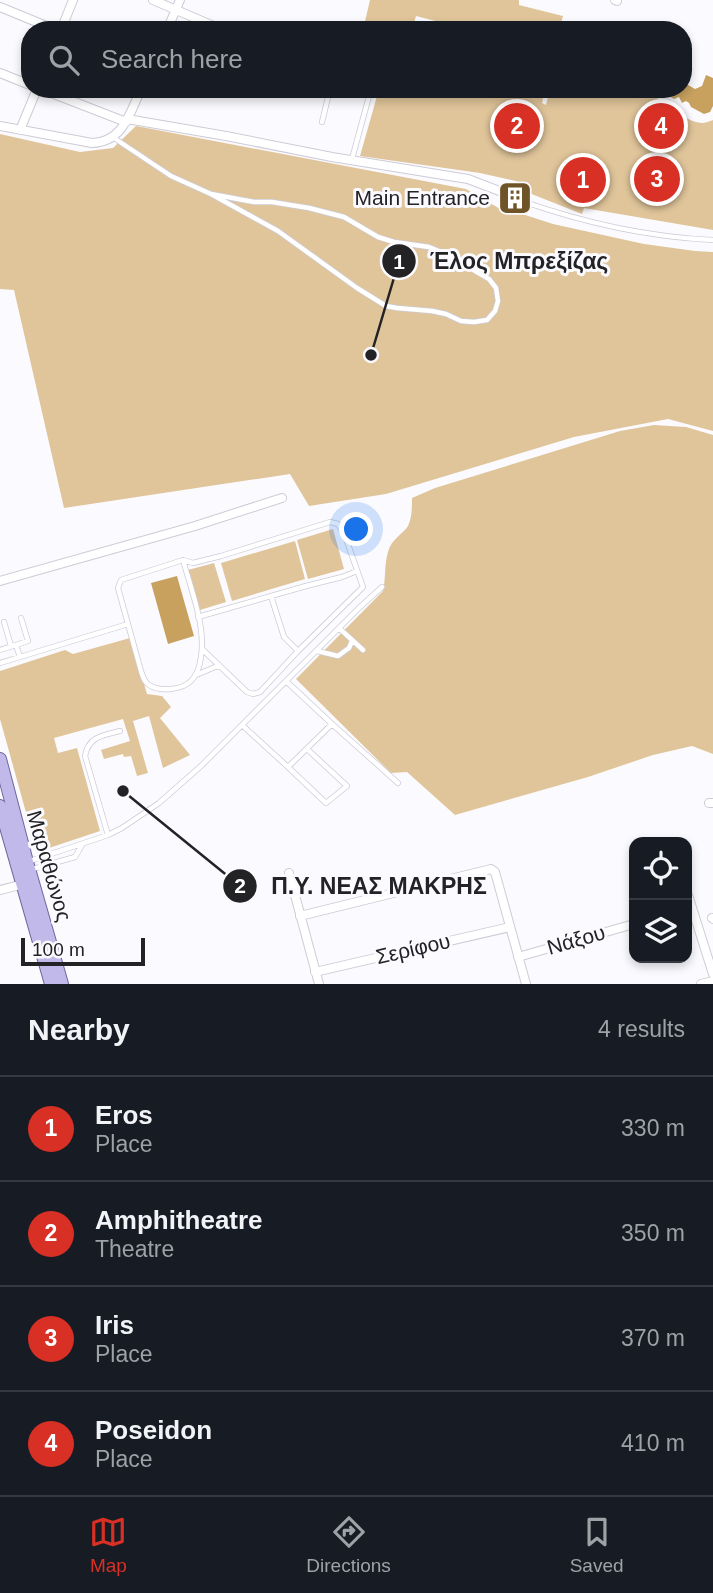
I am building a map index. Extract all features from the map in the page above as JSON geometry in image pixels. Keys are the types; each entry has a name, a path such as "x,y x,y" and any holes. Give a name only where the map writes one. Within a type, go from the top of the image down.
{"main road":[{"name":"Μαραθώνος","path":"0,759 51,984"},
{"name":"Μαραθώνος","path":"0,806 62,984"}],"street":[{"path":"62,21 73,0"},
{"path":"153,0 203,21"},
{"path":"171,21 180,0"},
{"path":"0,7 35,21"},
{"path":"0,73 21,81"},
{"path":"20,130 35,98"},
{"path":"64,98 127,121 468,179 515,198"},
{"path":"0,126 92,143 106,141 114,138 127,121 137,98"},
{"path":"0,581 195,526 282,498"},
{"path":"300,916 493,870 526,984"},
{"path":"0,890 25,873"},
{"path":"289,873 319,984"},
{"path":"692,916 713,972"},
{"name":"Νάξου","path":"518,957 629,925"},
{"name":"Σερίφου","path":"315,972 510,927"},
{"path":"701,984 713,981"}],"lane":[{"path":"322,122 328,98"},
{"path":"352,160 369,98"},
{"path":"114,138 171,176 211,194 295,241 386,306 432,311 461,321 474,322 486,320 495,311 498,301 496,288 489,279 446,254 429,247 378,237 344,218 309,208 211,194"},
{"path":"515,198 590,222 713,240"},
{"path":"183,560 203,641 202,649 201,659 195,676 188,684 172,689 157,688 146,683 143,678 118,588 121,580 183,560 193,563 221,556 330,522 338,524 342,530 363,587 260,692 247,692 202,649"},
{"path":"198,617 356,571"},
{"path":"25,873 40,857 107,835 159,803 201,766 383,587"},
{"path":"271,596 284,637 298,651"},
{"path":"0,650 28,641 22,618"},
{"path":"4,622 20,657"},
{"path":"0,663 128,625"},
{"path":"339,628 362,650"},
{"path":"316,651 338,656 349,648 352,642"},
{"path":"195,676 215,667 222,667"},
{"path":"286,681 398,783"},
{"path":"288,766 332,724"},
{"path":"242,725 327,803 347,786 307,749"},
{"path":"107,835 85,756 86,746 92,740 120,730"},
{"path":"25,873 75,857 83,844"},
{"path":"40,857 43,866"}],"shaded area":[{"path":"370,0 519,0 519,5 563,16 562,21 436,21 416,16 415,21 365,21"},
{"path":"706,75 713,78 713,106 710,112 704,114 686,101 682,103 680,98 692,98 692,87 695,89 702,86"},
{"path":"376,98 543,98 542,103 546,105 548,98 657,98 672,110 695,122 713,120 713,230 584,208 582,214 529,193 530,188 516,181 480,173 360,156"},
{"path":"136,126 466,189 502,210 553,224 644,244 713,252 713,431 668,419 574,437 386,494 309,506 290,474 64,508 14,290 0,289 0,134 80,152 113,148"},
{"path":"654,425 686,427 713,435 713,754 692,746 653,755 588,777 455,815 407,772 391,773 296,679 383,591 388,552 408,526 412,498 435,488 620,431"},
{"path":"333,529 344,569 308,579 297,540"},
{"path":"295,541 305,579 232,601 221,563"},
{"path":"214,563 226,602 200,610 188,570"},
{"path":"177,576 194,636 168,644 151,583"},
{"path":"130,638 147,694 162,696 171,707 160,718 190,755 163,768 149,716 133,721 148,773 137,776 131,756 124,757 123,754 104,759 101,750 130,741 123,719 54,738 58,753 77,748 100,831 37,852 0,719 0,671 65,650 73,654"}],"place":[{"name":"Amphitheatre","path":"517,126"},
{"name":"Poseidon","path":"661,126"},
{"name":"Iris","path":"657,179"},
{"name":"Eros","path":"583,180"},
{"name":"Main Entrance","path":"515,198"},
{"name":"Έλος Μπρεξίζας","path":"371,355"},
{"name":"Π.Υ. ΝΕΑΣ ΜΑΚΡΗΣ","path":"123,791"}]}
